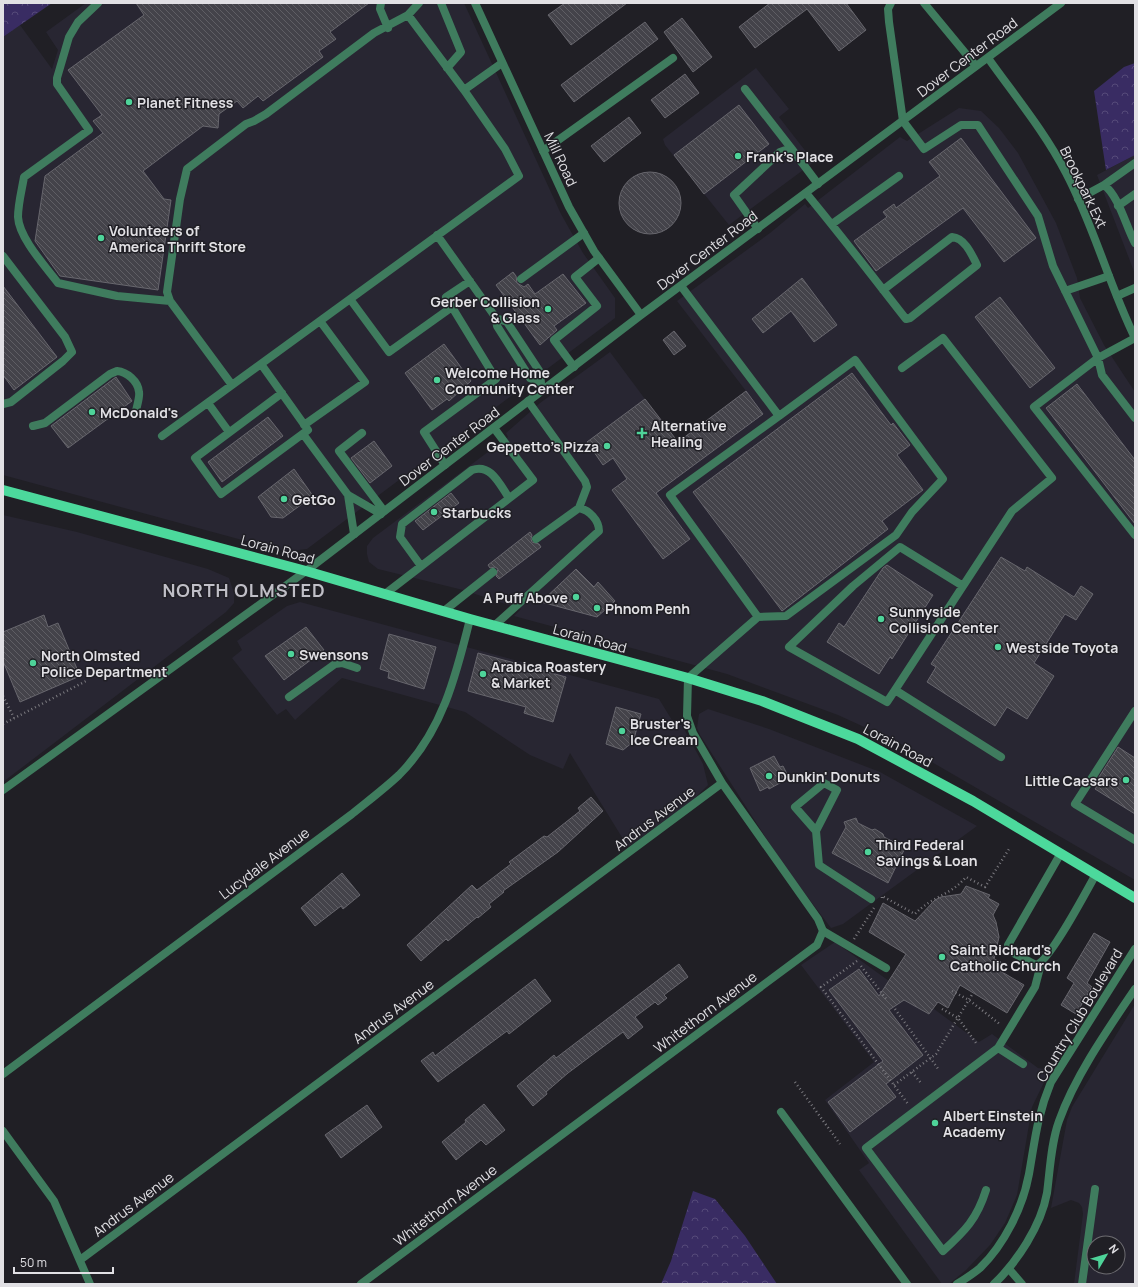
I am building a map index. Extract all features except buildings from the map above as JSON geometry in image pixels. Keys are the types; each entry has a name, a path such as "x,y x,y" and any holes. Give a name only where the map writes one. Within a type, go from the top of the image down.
{"main road":[{"name":"Lorain Road","path":"3,490 306,571 494,626 688,678 762,701 858,739 974,801 1135,898"}],"street":[{"path":"98,3 78,22 69,37 56,78 56,84 89,130 24,177 18,218 23,233 35,253 58,283 117,296 170,301"},
{"path":"381,3 380,9 388,28"},
{"path":"232,385 170,301 167,292 180,199 187,169 246,124 261,118 374,34 388,28 408,15 419,3"},
{"path":"441,3 461,52 447,68"},
{"name":"Mill Road","path":"475,3 569,207 599,258 641,315"},
{"path":"891,3 888,9 889,22 903,121 924,149 961,125 978,125 1038,216 1053,266 1098,358 1102,375 1135,418"},
{"path":"924,3 976,66"},
{"name":"Dover Center Road","path":"3,790 306,571 494,428 528,401 543,386 574,366 1061,3"},
{"path":"162,436 519,176 506,149 408,15"},
{"path":"543,151 673,58"},
{"name":"Brookpark Ext","path":"988,58 1043,135 1066,174 1078,198 1135,338"},
{"path":"464,90 502,63"},
{"path":"745,89 818,184"},
{"path":"758,229 734,195 780,152 790,148"},
{"path":"1078,198 1104,185 1135,163"},
{"path":"832,224 899,176"},
{"path":"1104,185 1114,197 1135,244"},
{"path":"806,193 906,319 910,318 977,265 962,241 957,238 952,238 883,290"},
{"path":"1118,206 1135,194"},
{"path":"521,279 584,233"},
{"path":"437,235 496,318 497,326 530,378 543,386"},
{"path":"3,256 65,337 72,352 63,361 11,402 3,404"},
{"path":"574,366 554,340 597,306 575,277 599,258"},
{"path":"1065,291 1109,276"},
{"path":"445,465 424,432 496,379 446,297 470,281"},
{"path":"681,286 779,416"},
{"path":"1117,296 1135,288"},
{"path":"350,299 389,352 452,308"},
{"path":"304,425 365,382 320,320"},
{"path":"902,368 943,338 1052,478 1012,511 963,586 895,690 887,702 789,647 853,586 900,547 963,586"},
{"path":"1135,338 1098,358 1034,407 1135,534"},
{"path":"758,618 670,495 855,360 943,479 912,512 896,535 786,616 758,618 688,678 687,716 693,733 722,783 818,919 823,931 886,968"},
{"path":"261,364 282,393 304,425 308,430 221,494 195,458 282,393"},
{"path":"33,426 45,423 110,374 117,371 127,374 132,378 139,392 136,411"},
{"path":"528,401 588,487 579,508 536,539"},
{"path":"208,403 229,432"},
{"path":"385,594 533,480 494,428"},
{"path":"362,432 338,451 382,513"},
{"path":"303,434 348,495 382,513"},
{"path":"421,566 400,536 402,524 408,519 472,470 478,468 483,468 491,473 509,498"},
{"path":"348,495 354,534"},
{"path":"494,626 599,531 597,522 593,517 584,509 579,508"},
{"path":"444,611 493,572"},
{"name":"Lucydale Avenue","path":"3,1074 352,814 399,774 426,741 443,712 456,676 470,619"},
{"path":"289,698 335,664 342,663 357,668"},
{"path":"895,690 1001,757"},
{"path":"1135,711 1075,804 1135,840"},
{"name":"Andrus Avenue","path":"80,1260 722,783"},
{"path":"816,831 795,807 824,783 837,790 816,831 819,865 871,899"},
{"path":"1041,964 1036,965 1015,954 1008,945 1060,853"},
{"path":"986,1190 982,1203 969,1226 943,1251 866,1148 998,1048 1035,987 1041,964 1055,945 1096,874"},
{"name":"Whitethorn Avenue","path":"361,1284 817,945 821,939 823,931"},
{"name":"Country Club Boulevard","path":"958,1284 980,1268 1006,1234 1023,1196 1029,1175 1036,1126 1042,1103 1051,1082 1135,949"},
{"path":"994,1284 1009,1269 1034,1231 1046,1196 1058,1122 1070,1094 1135,989"},
{"path":"998,1048 1023,1064"},
{"path":"781,1112 907,1284"},
{"path":"3,1131 54,1201 90,1284"},
{"path":"1082,1284 1095,1190"},
{"path":"1009,1269 1022,1284"}],"path":[{"path":"3,724 88,680"},
{"path":"3,696 14,718"},
{"path":"853,939 882,896 915,914 930,900 957,887 966,877 985,887 1009,849"},
{"path":"887,1000 858,961 822,987 914,1112"},
{"path":"952,991 969,1000 1002,1025"},
{"path":"894,1085 936,1054 973,993"},
{"path":"895,1009 939,1070"},
{"path":"942,1009 958,1018 976,1044"},
{"path":"912,1072 921,1083"},
{"path":"795,1082 840,1144"}],"shaded area":[{"path":"86,3 464,3 561,214 583,253 615,298 615,318 307,549 290,551 275,549 3,475 3,37 20,25 52,69 58,50 46,32"},
{"path":"756,68 789,109 779,117 814,162 729,225 665,145 663,139"},
{"path":"959,108 981,111 999,128 1018,153 1056,223 1077,278 1080,298 1104,345 1135,392 1135,880 899,743 838,715 727,674 514,616 521,609 463,590 378,569 369,562 367,554 367,546 373,538 508,437 506,433 540,403 610,352 677,442 746,391 677,301 770,233 805,204 808,208 900,137 907,141"},
{"path":"1135,155 1135,274 1097,175"},
{"path":"3,515 77,532 208,569 229,578 234,593 234,603 226,612 3,782"},
{"path":"300,602 659,699 675,725 682,725 703,764 708,785 692,801 628,847 570,753 563,769 530,755 465,712 342,678 295,720 286,709 277,715 232,658 242,650 237,641 287,606"},
{"path":"708,709 769,729 880,772 977,826 843,924 831,928 784,866 700,735 697,728 699,714"},
{"name":"Albert Einstein Academy","path":"835,942 889,981 934,1009 979,1042 992,1034 1038,1068 1050,1070 1032,1107 1017,1195 1005,1223 990,1245 966,1270 949,1284 942,1284 859,1170 869,1163 825,1100 874,1062 801,965"},
{"path":"1135,1004 1135,1284 1074,1284 1083,1214 1082,1207 1079,1203 1071,1200 1051,1208 1067,1120 1072,1107"}],"green space":[{"path":"3,3 52,3 3,37"},
{"path":"1135,63 1135,155 1106,170 1094,91 1124,67"},
{"path":"693,1191 715,1199 745,1236 777,1284 661,1284 671,1261"}],"place":[{"name":"Planet Fitness","path":"129,102"},
{"name":"Frank's Place","path":"738,156"},
{"name":"Volunteers of America Thrift Store","path":"101,238"},
{"name":"Gerber Collision & Glass","path":"548,309"},
{"name":"Welcome Home Community Center","path":"437,380"},
{"name":"McDonald's","path":"92,412"},
{"name":"Alternative Healing","path":"642,433"},
{"name":"Geppetto's Pizza","path":"607,446"},
{"name":"GetGo","path":"284,499"},
{"name":"Starbucks","path":"434,512"},
{"name":"A Puff Above","path":"576,597"},
{"name":"Phnom Penh","path":"597,608"},
{"name":"Sunnyside Collision Center","path":"881,619"},
{"name":"Westside Toyota","path":"998,647"},
{"name":"Swensons","path":"291,654"},
{"name":"North Olmsted Police Department","path":"33,663"},
{"name":"Arabica Roastery & Market","path":"483,674"},
{"name":"Bruster's Ice Cream","path":"622,731"},
{"name":"Dunkin' Donuts","path":"769,776"},
{"name":"Little Caesars","path":"1126,780"},
{"name":"Third Federal Savings & Loan","path":"868,852"},
{"name":"Saint Richard's Catholic Church","path":"942,957"},
{"name":"Albert Einstein Academy","path":"935,1123"}],"district":[{"name":"NORTH OLMSTED","path":"244,590"}]}
